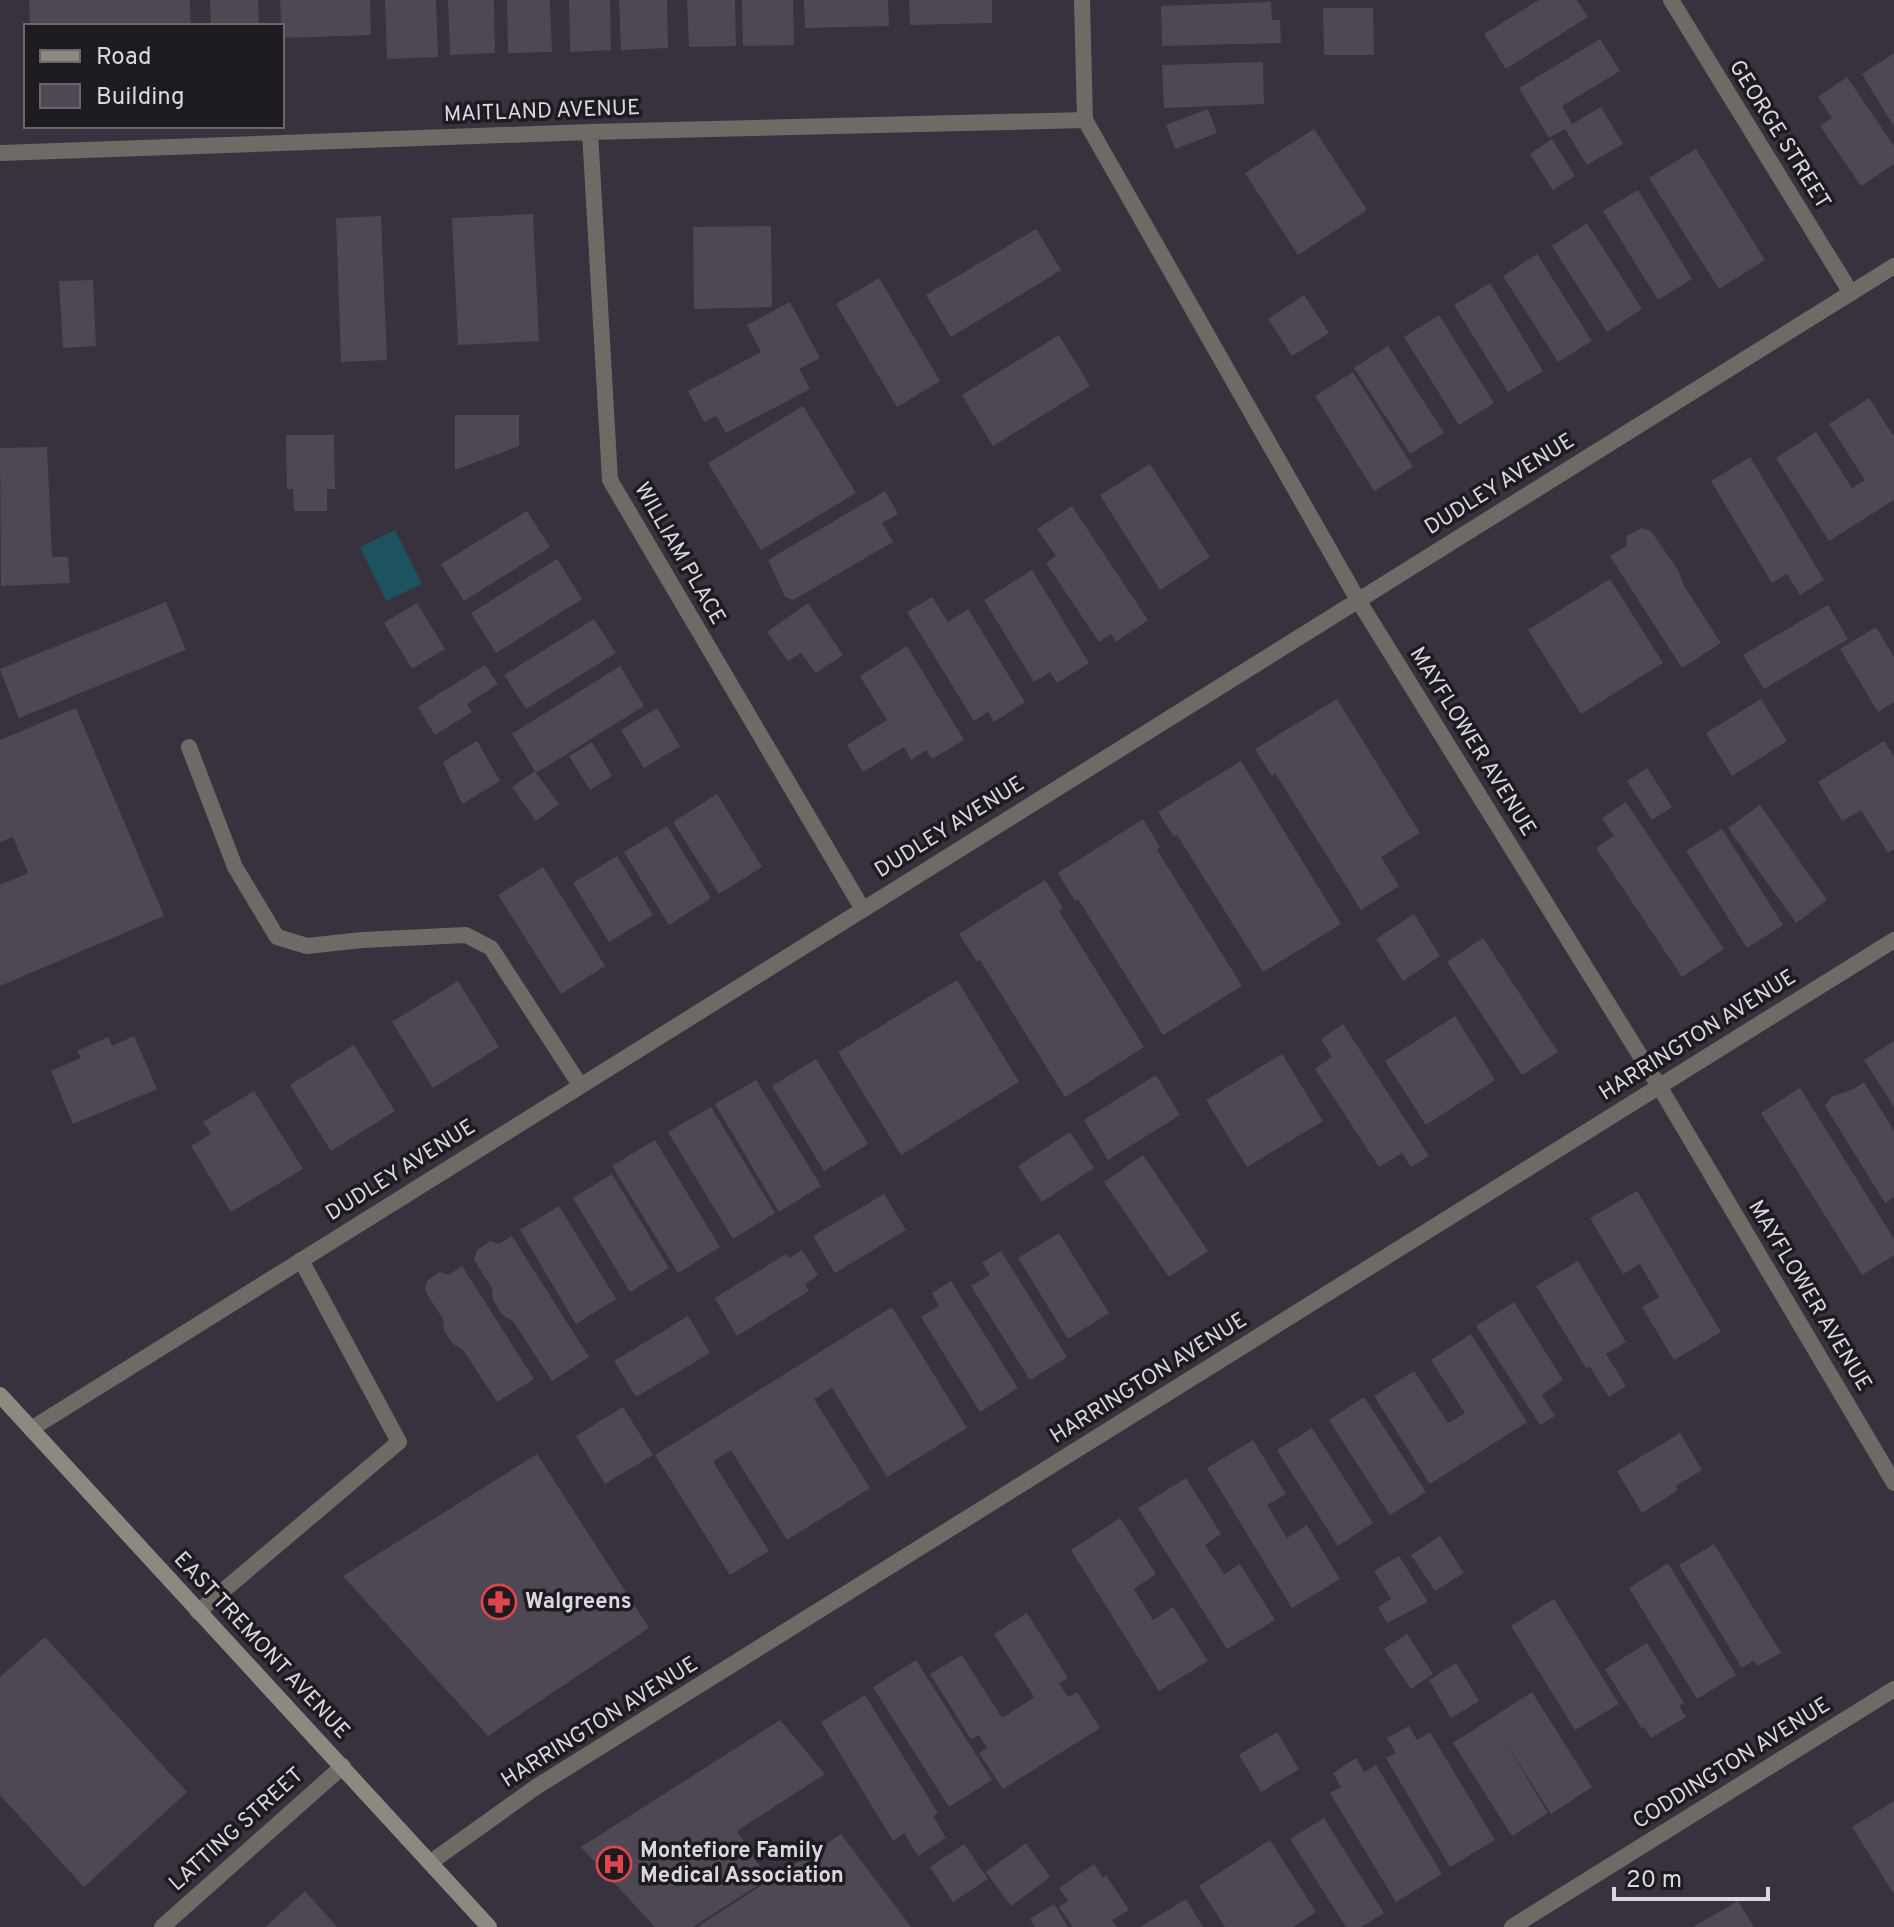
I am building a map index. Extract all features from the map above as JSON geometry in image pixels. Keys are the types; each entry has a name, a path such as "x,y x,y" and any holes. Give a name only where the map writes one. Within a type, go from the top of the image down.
{"main road":[{"name":"EAST TREMONT AVENUE","path":"0,1395 489,1927"}],"street":[{"name":"MAYFLOWER AVENUE","path":"1082,0 1085,120 1358,600 1659,1086 1894,1483"},
{"name":"GEORGE STREET","path":"1671,0 1851,293"},
{"name":"MAITLAND AVENUE","path":"0,153 590,132 1085,120"},
{"name":"WILLIAM PLACE","path":"590,132 610,480 862,908"},
{"name":"DUDLEY AVENUE","path":"31,1429 1894,266"},
{"path":"189,747 235,867 277,937 307,946 466,935 491,948 580,1085"},
{"name":"HARRINGTON AVENUE","path":"431,1862 536,1787 1894,940"},
{"path":"198,1612 399,1442 301,1260"},
{"name":"CODDINGTON AVENUE","path":"1512,1927 1894,1689"},
{"name":"LATTING STREET","path":"162,1927 343,1766"}],"water":[{"path":"395,530 422,584 386,601 360,547"}],"building":[{"path":"29,0 190,0 191,24 30,24"},
{"path":"210,0 258,0 259,24 211,24"},
{"path":"280,0 370,0 371,35 284,38 284,24 281,24"},
{"path":"385,0 436,0 438,57 387,59"},
{"path":"448,0 494,0 495,53 450,55"},
{"path":"507,0 550,0 552,52 508,53"},
{"path":"569,0 610,0 611,50 570,52"},
{"path":"619,0 667,0 668,48 621,50"},
{"path":"687,0 735,0 736,46 689,47"},
{"path":"742,0 793,0 794,45 743,46"},
{"path":"804,0 888,0 889,26 805,28"},
{"path":"909,0 992,0 992,23 910,25"},
{"path":"1539,0 1577,0 1588,17 1506,69 1484,34"},
{"path":"1271,2 1272,20 1280,20 1281,43 1162,46 1161,6"},
{"path":"1323,8 1373,8 1374,55 1324,55"},
{"path":"1600,39 1620,71 1562,106 1572,124 1601,107 1623,144 1587,165 1565,129 1549,138 1519,88"},
{"path":"1894,53 1894,127 1862,74"},
{"path":"1263,62 1264,104 1164,108 1162,65"},
{"path":"1847,77 1894,146 1894,164 1861,186 1820,126 1832,118 1818,97"},
{"path":"1208,109 1217,133 1175,149 1166,125"},
{"path":"1314,129 1367,210 1298,255 1245,173"},
{"path":"1552,139 1575,176 1553,190 1530,154"},
{"path":"1696,149 1765,260 1719,289 1649,178"},
{"path":"1638,190 1692,279 1658,300 1603,211"},
{"path":"533,214 539,341 458,345 452,218"},
{"path":"381,216 387,360 341,362 336,218"},
{"path":"1587,223 1642,309 1607,332 1552,246"},
{"path":"771,226 772,307 694,309 693,227"},
{"path":"1036,229 1061,270 951,337 926,295"},
{"path":"1537,254 1592,341 1558,362 1503,276"},
{"path":"879,278 940,381 897,407 836,304"},
{"path":"93,280 96,346 63,348 59,281"},
{"path":"1490,283 1543,371 1508,392 1454,305"},
{"path":"1304,295 1329,333 1292,356 1268,319"},
{"path":"790,302 820,358 799,369 810,389 726,433 716,416 704,422 688,391 761,352 747,325"},
{"path":"1439,315 1494,403 1459,425 1404,337"},
{"path":"1059,335 1090,386 993,446 962,395"},
{"path":"1388,346 1444,433 1410,454 1354,368"},
{"path":"1353,372 1413,467 1374,491 1315,396"},
{"path":"1869,398 1894,437 1894,500 1829,541 1776,458 1816,432 1852,488 1865,480 1829,424"},
{"path":"803,406 856,493 761,550 708,463"},
{"path":"455,415 519,415 519,446 455,470"},
{"path":"286,435 334,435 335,489 327,489 327,511 294,511 293,489 287,489"},
{"path":"47,447 52,557 68,557 70,583 1,586 0,448"},
{"path":"1750,457 1824,580 1800,595 1787,574 1772,583 1711,481"},
{"path":"1150,464 1210,557 1160,590 1100,495"},
{"path":"885,491 898,514 882,523 893,542 793,600 785,597 768,560"},
{"path":"1072,506 1148,620 1116,642 1111,634 1099,642 1046,563 1056,556 1037,529"},
{"path":"527,511 550,547 464,601 441,564"},
{"path":"1642,528 1651,531 1678,570 1684,586 1721,643 1682,668 1610,556 1626,546 1627,536"},
{"path":"557,559 582,599 496,653 471,613"},
{"path":"1032,570 1089,663 1057,683 1050,672 1034,682 984,600"},
{"path":"1610,579 1663,663 1581,714 1528,630"},
{"path":"932,597 948,622 968,609 1025,702 994,722 988,712 974,721 907,612"},
{"path":"166,602 186,650 19,718 0,669"},
{"path":"417,603 445,649 412,669 384,623"},
{"path":"808,603 843,655 816,673 801,653 788,661 767,632"},
{"path":"1828,605 1848,639 1764,689 1743,655"},
{"path":"594,619 616,653 526,709 504,675"},
{"path":"1876,627 1894,657 1894,702 1878,712 1840,649"},
{"path":"907,646 964,740 932,759 926,750 911,760 904,747 863,772 847,745 887,720 860,676"},
{"path":"485,665 498,684 467,704 472,712 435,735 418,707"},
{"path":"620,666 644,706 536,773 559,804 536,821 512,787 535,771 512,734"},
{"path":"1337,699 1420,833 1381,857 1399,886 1361,910 1275,773 1272,776 1255,749"},
{"path":"1761,699 1787,741 1732,776 1706,733"},
{"path":"76,708 164,916 0,986 0,885 28,873 13,837 0,842 0,740"},
{"path":"657,708 680,746 644,768 621,730"},
{"path":"477,741 500,781 462,804 443,762"},
{"path":"1884,741 1894,757 1894,849 1888,853 1861,810 1842,821 1818,782"},
{"path":"592,742 612,776 590,790 569,756"},
{"path":"1241,761 1341,924 1263,972 1177,835 1174,837 1158,812"},
{"path":"1647,768 1672,807 1652,820 1627,781"},
{"path":"717,794 762,867 719,894 673,822"},
{"path":"1626,802 1724,949 1682,977 1596,848 1614,836 1602,818"},
{"path":"1760,805 1827,900 1796,923 1728,828"},
{"path":"1143,819 1160,847 1157,850 1242,986 1163,1035 1078,899 1075,901 1058,873"},
{"path":"667,826 711,898 669,925 624,852"},
{"path":"1722,829 1783,925 1747,948 1686,851"},
{"path":"617,856 653,915 609,942 573,883"},
{"path":"543,867 605,966 561,994 498,895"},
{"path":"1045,880 1063,908 1059,911 1144,1047 1065,1097 980,960 977,962 959,934"},
{"path":"1414,914 1440,956 1403,981 1376,939"},
{"path":"1483,938 1558,1052 1522,1075 1447,962"},
{"path":"957,980 1019,1082 901,1155 838,1052"},
{"path":"458,981 499,1047 433,1088 392,1022"},
{"path":"1455,1016 1495,1080 1426,1125 1385,1061"},
{"path":"1343,1024 1429,1156 1411,1167 1402,1153 1379,1167 1315,1069 1332,1057 1321,1039"},
{"path":"134,1036 157,1089 73,1124 51,1071 81,1058 77,1051 108,1037 112,1046"},
{"path":"1894,1041 1894,1107 1864,1060"},
{"path":"354,1045 395,1111 331,1151 290,1085"},
{"path":"1282,1054 1323,1121 1247,1167 1206,1100"},
{"path":"816,1059 868,1144 824,1171 772,1086"},
{"path":"1156,1075 1180,1115 1108,1160 1084,1120"},
{"path":"756,1080 821,1186 779,1212 715,1104"},
{"path":"1864,1082 1894,1131 1894,1197 1885,1203 1825,1106 1831,1097"},
{"path":"1800,1088 1894,1239 1894,1255 1862,1275 1761,1113"},
{"path":"254,1091 303,1169 231,1212 191,1146 211,1134 203,1122"},
{"path":"711,1107 775,1213 733,1239 668,1132"},
{"path":"1070,1132 1094,1168 1042,1202 1018,1166"},
{"path":"655,1140 720,1247 678,1273 612,1166"},
{"path":"1143,1155 1208,1251 1169,1277 1104,1182"},
{"path":"612,1174 669,1268 630,1292 573,1198"},
{"path":"1637,1191 1721,1332 1674,1360 1642,1307 1659,1297 1640,1264 1623,1274 1590,1218"},
{"path":"884,1194 906,1230 835,1273 813,1236"},
{"path":"559,1206 616,1299 576,1324 520,1230"},
{"path":"1059,1233 1109,1313 1068,1339 1018,1258"},
{"path":"512,1236 589,1357 552,1381 513,1321 502,1315 493,1300 492,1288 474,1260 477,1250 490,1241 499,1244"},
{"path":"802,1250 818,1275 805,1284 809,1291 737,1336 715,1298 786,1254 789,1258"},
{"path":"1001,1251 1067,1357 1030,1380 971,1286 990,1275 982,1263"},
{"path":"1578,1261 1626,1342 1606,1354 1626,1386 1609,1397 1590,1367 1586,1368 1536,1286"},
{"path":"462,1266 534,1379 497,1402 464,1351 453,1344 444,1331 443,1319 425,1291 427,1281 440,1272 449,1275"},
{"path":"951,1281 1018,1388 980,1412 921,1317 939,1306 932,1293"},
{"path":"1514,1302 1563,1380 1542,1395 1555,1416 1540,1425 1476,1326"},
{"path":"892,1307 967,1428 887,1477 832,1388 814,1399 870,1488 787,1540 731,1450 713,1462 769,1551 730,1575 655,1455"},
{"path":"688,1316 710,1353 636,1397 614,1361"},
{"path":"1471,1334 1527,1422 1430,1484 1374,1396 1414,1371 1448,1423 1465,1413 1431,1360"},
{"path":"1364,1397 1426,1492 1390,1515 1329,1420"},
{"path":"623,1407 653,1455 605,1484 576,1436"},
{"path":"1312,1428 1373,1523 1338,1546 1277,1450"},
{"path":"1680,1433 1702,1470 1642,1513 1617,1471"},
{"path":"1253,1440 1286,1494 1267,1505 1287,1538 1307,1525 1340,1579 1292,1608 1207,1468"},
{"name":"Walgreens","path":"537,1454 649,1628 488,1736 343,1576"},
{"path":"1186,1478 1221,1534 1205,1545 1224,1574 1240,1564 1275,1620 1227,1649 1138,1508"},
{"path":"1120,1518 1156,1574 1134,1589 1153,1620 1173,1607 1208,1661 1159,1691 1071,1550"},
{"path":"1440,1536 1464,1573 1435,1591 1411,1555"},
{"path":"1714,1544 1781,1653 1757,1666 1754,1660 1742,1668 1679,1565"},
{"path":"1399,1556 1428,1602 1387,1623 1378,1607 1391,1599 1374,1571"},
{"path":"1668,1563 1736,1675 1697,1699 1629,1588"},
{"path":"1554,1599 1619,1704 1575,1730 1511,1626"},
{"path":"1027,1613 1068,1678 1059,1683 1068,1697 1077,1692 1100,1728 1003,1789 979,1753 987,1748 979,1735 971,1739 930,1674 962,1655 1002,1718 1018,1708 1034,1697 994,1634"},
{"path":"1407,1634 1433,1674 1411,1689 1384,1649"},
{"path":"45,1637 187,1792 84,1887 0,1795 0,1677"},
{"path":"1647,1643 1684,1703 1679,1706 1686,1717 1651,1738 1644,1727 1642,1729 1605,1669"},
{"path":"916,1660 992,1780 949,1807 873,1687"},
{"path":"1456,1663 1479,1701 1451,1718 1429,1680"},
{"path":"1532,1692 1592,1787 1551,1814 1503,1738 1548,1813 1512,1836 1453,1743"},
{"path":"865,1695 938,1813 933,1816 946,1838 918,1856 904,1833 893,1841 821,1722"},
{"path":"780,1720 825,1774 737,1831 768,1879 693,1927 655,1927 581,1847"},
{"path":"1409,1726 1417,1740 1430,1732 1495,1840 1450,1867 1386,1758 1396,1753 1387,1738"},
{"path":"1277,1732 1299,1769 1261,1792 1239,1755"},
{"path":"1356,1758 1364,1772 1376,1765 1442,1874 1396,1902 1330,1793 1341,1787 1333,1773"},
{"path":"1894,1801 1894,1894 1852,1827"},
{"path":"1324,1818 1384,1913 1361,1927 1346,1927 1290,1839"},
{"path":"841,1834 911,1927 697,1927"},
{"path":"1270,1840 1316,1912 1293,1927 1225,1927 1199,1886"},
{"path":"1026,1843 1050,1877 1011,1906 986,1872"},
{"path":"964,1844 988,1879 953,1902 930,1867"},
{"path":"1094,1864 1103,1878 1106,1875 1129,1910 1112,1920 1117,1927 1073,1927 1059,1907 1068,1901 1059,1888"},
{"path":"305,1891 337,1927 265,1927"},
{"path":"1186,1899 1203,1927 1140,1927"},
{"path":"1738,1901 1754,1927 1693,1927"},
{"path":"1054,1904 1068,1927 1035,1927 1030,1919"}],"place":[{"name":"Walgreens","path":"499,1602"},
{"name":"Montefiore Family Medical Association","path":"614,1864"}]}
